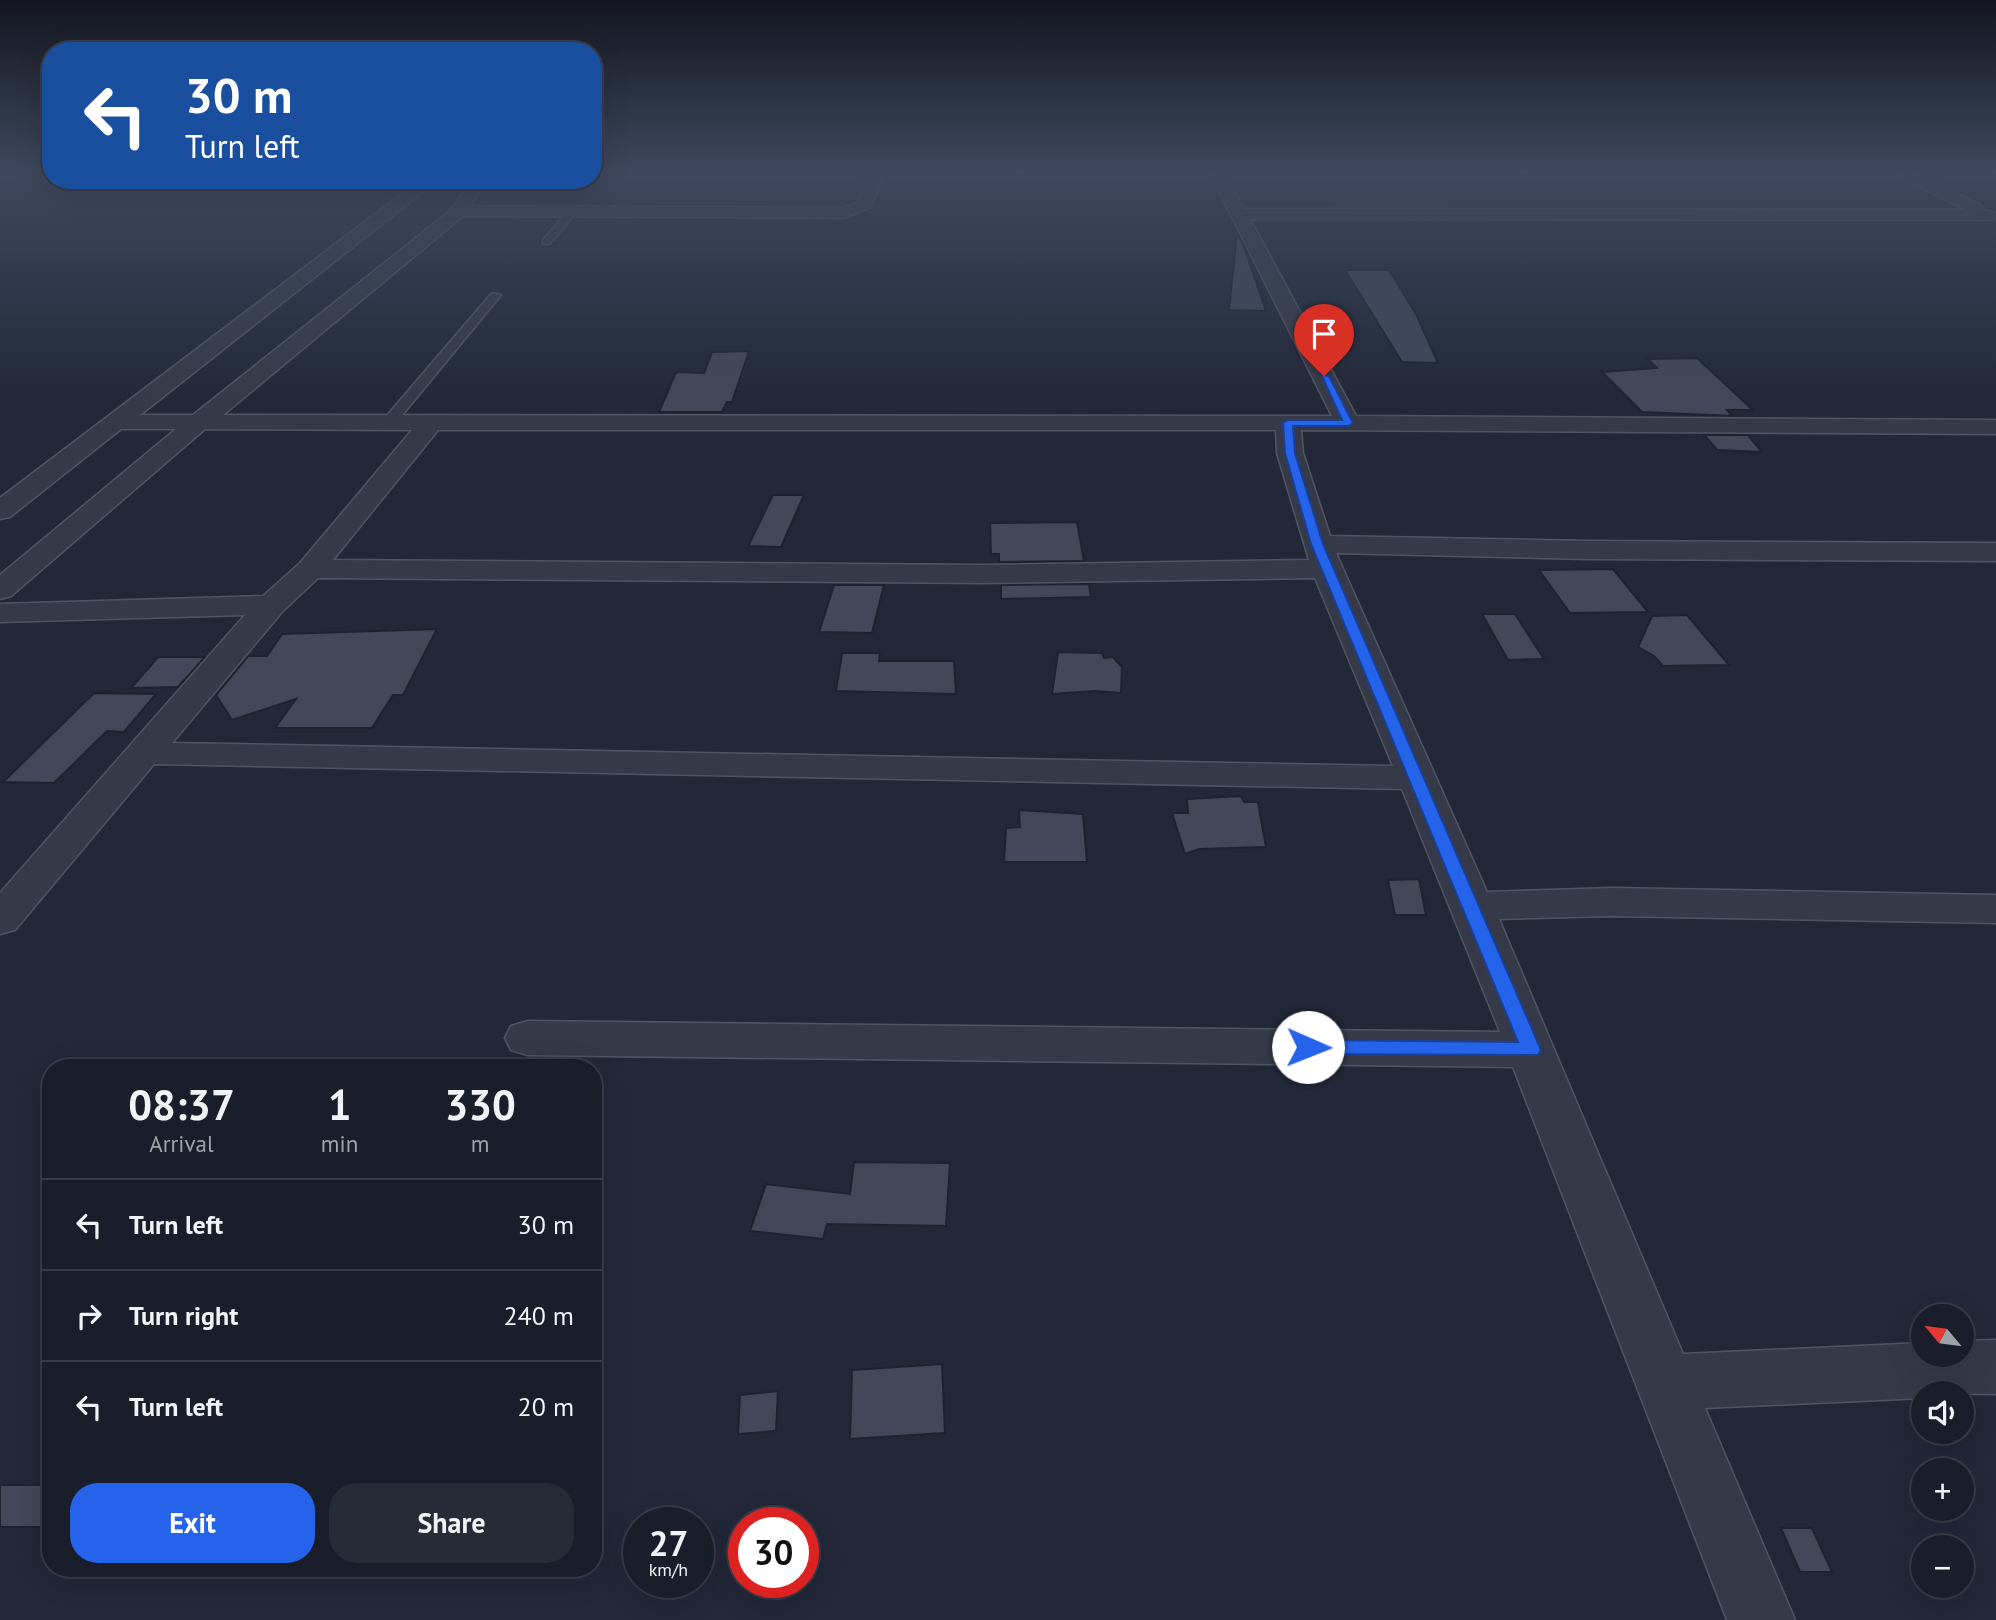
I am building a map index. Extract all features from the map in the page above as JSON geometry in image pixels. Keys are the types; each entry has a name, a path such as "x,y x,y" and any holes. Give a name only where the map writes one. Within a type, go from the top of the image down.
{"street":[{"path":"0,511 342,249"},
{"path":"0,590 197,424 412,249"},
{"path":"1256,249 1348,423"},
{"path":"119,422 1996,426"},
{"path":"0,920 271,605 310,569 430,422"},
{"path":"1288,423 1290,453 1322,557 1472,906 1761,1620"},
{"path":"310,569 968,574 1322,557 1588,550 1996,552"},
{"path":"0,612 271,605"},
{"path":"144,753 1417,778"},
{"path":"1472,906 1612,902 1996,909"},
{"path":"527,1038 1531,1050"},
{"path":"1664,1382 1996,1367"}],"lane":[{"path":"389,422 496,295"}],"building":[{"path":"1235,249 1245,249 1266,311 1229,310"},
{"path":"1345,270 1389,270 1416,314 1438,363 1402,362"},
{"path":"749,351 732,402 727,402 722,412 659,412 676,372 704,373 712,352"},
{"path":"1697,358 1753,410 1727,410 1732,416 1642,412 1602,372 1657,368 1648,359"},
{"path":"1704,435 1748,435 1762,452 1717,450"},
{"path":"773,495 804,495 781,547 748,546"},
{"path":"1077,522 1084,561 999,562 999,554 991,554 990,523"},
{"path":"1613,569 1648,612 1570,613 1539,570"},
{"path":"1089,584 1091,597 1001,599 1001,585"},
{"path":"834,585 884,585 872,633 819,632"},
{"path":"1482,614 1515,614 1544,659 1508,660"},
{"path":"1687,615 1729,665 1663,666 1654,656 1638,647 1652,616"},
{"path":"437,629 403,695 393,695 372,728 275,728 296,699 232,720 216,695 248,656 267,656 282,634"},
{"path":"1058,652 1102,653 1104,658 1113,657 1122,667 1121,693 1095,691 1052,694"},
{"path":"842,653 880,653 879,661 954,661 956,694 836,691"},
{"path":"158,657 205,657 178,687 131,688"},
{"path":"94,693 156,694 124,732 107,731 54,783 3,782"},
{"path":"1241,796 1244,802 1258,802 1266,847 1199,849 1185,854 1172,813 1188,813 1187,799"},
{"path":"1019,810 1083,814 1087,862 1004,862 1006,828 1020,827"},
{"path":"1419,879 1426,915 1395,915 1388,880"},
{"path":"854,1162 950,1163 946,1226 827,1224 823,1239 750,1231 766,1184 850,1194"},
{"path":"942,1364 945,1433 850,1439 852,1370"},
{"path":"778,1391 776,1431 738,1434 740,1395"},
{"path":"0,1485 42,1485 42,1527 0,1527"},
{"path":"1781,1528 1812,1528 1832,1572 1800,1572"}],"route":[{"path":"1308,1047 1531,1050 1317,544 1290,453 1288,423 1348,423 1324,376"}]}
